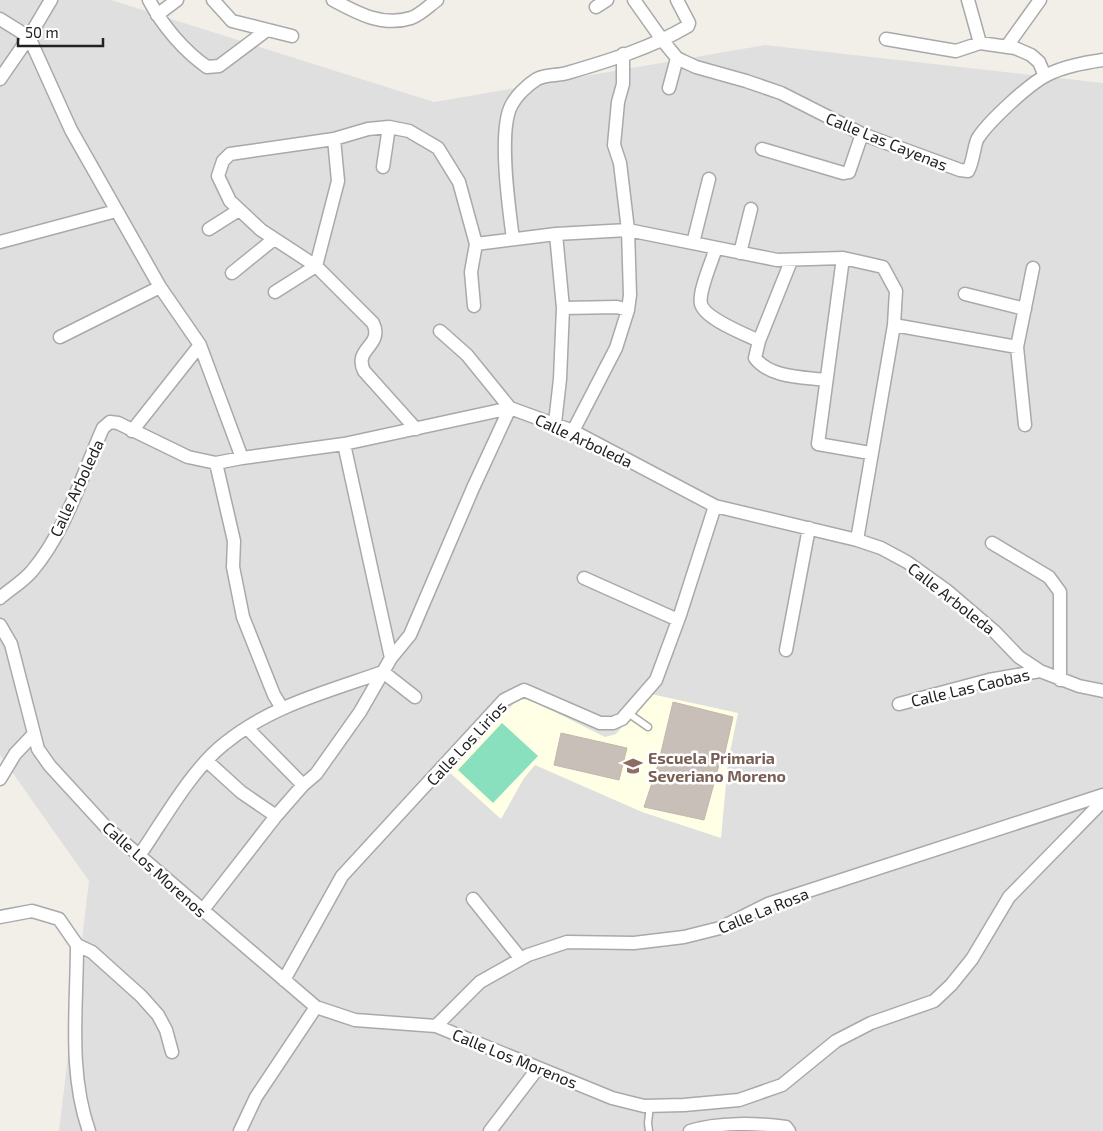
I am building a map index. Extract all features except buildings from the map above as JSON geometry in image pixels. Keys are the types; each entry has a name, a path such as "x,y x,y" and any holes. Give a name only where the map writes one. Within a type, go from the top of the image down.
{"street":[{"path":"0,79 29,37 51,0"},
{"path":"149,0 157,15 175,36 207,67 219,66 267,30"},
{"path":"157,15 177,0"},
{"path":"213,0 232,21 292,36"},
{"path":"339,1 361,16 381,21 412,18 437,0"},
{"path":"634,0 677,58 669,88"},
{"path":"513,239 506,182 506,124 510,107 517,96 536,80 546,75 565,73 663,41 688,26 689,23 677,0"},
{"path":"968,0 980,43"},
{"path":"1007,46 1040,0"},
{"path":"0,19 29,37 71,130 160,287 200,345 242,458"},
{"path":"886,39 956,51 980,43 1007,46 1031,55 1039,62 1045,76"},
{"path":"573,431 616,348 628,310 630,295 628,230 620,163 614,145 618,102 624,84 623,54"},
{"name":"Calle Las Cayenas","path":"677,58 696,68 746,81 781,93 862,134 960,170 968,170 974,159 977,139 1002,112 1045,76 1067,67 1103,60"},
{"path":"383,167 389,127"},
{"path":"416,430 364,371 360,363 361,357 375,339 377,331 373,324 316,266 274,239 230,201 218,176 223,161 230,154 334,139 368,128 389,127 409,131 438,148 459,182 476,244 471,272 474,306"},
{"path":"762,149 843,173 850,172 862,134"},
{"path":"275,292 316,266 338,181 334,139"},
{"path":"693,243 709,179"},
{"path":"740,253 751,209"},
{"path":"209,229 240,210"},
{"path":"0,242 116,211"},
{"path":"476,244 556,234 628,230 740,253 791,261 807,258 843,258 883,267 896,291 894,325 870,453 857,540"},
{"path":"555,423 560,379 563,308 556,234"},
{"path":"232,273 274,239"},
{"path":"716,248 702,290 700,303 704,310 714,319 759,341"},
{"path":"843,258 818,444 870,453"},
{"path":"791,261 759,341 756,358 761,366 774,372 826,380"},
{"path":"1025,425 1017,347 1034,268"},
{"path":"60,337 160,287"},
{"path":"966,294 1025,309"},
{"path":"563,308 617,307 628,310"},
{"path":"894,325 1017,347"},
{"path":"202,911 276,816 303,785 322,767 360,712 391,658 410,635 472,488 510,408 467,355 440,331"},
{"path":"132,431 200,345"},
{"name":"Calle Arboleda","path":"0,598 32,572 46,550 64,518 103,428 110,422 118,423 188,457 216,464 242,458 344,444 416,430 510,408 573,431 715,506 857,540 881,548 907,562 946,590 994,631 1020,657 1040,671 1060,680 1103,691"},
{"path":"344,444 391,658"},
{"path":"216,464 234,541 233,568 243,617 274,695 282,708"},
{"name":"Calle Los Lirios","path":"284,980 342,876 504,700 524,690 600,723 622,719 628,713 656,680 678,620 715,506"},
{"path":"786,650 809,528"},
{"path":"992,543 1049,577 1060,592 1060,680"},
{"path":"584,578 678,620"},
{"name":"Calle Los Morenos","path":"0,625 11,644 33,735 38,749 50,766 106,826 139,856 316,1007 355,1020 436,1026 612,1098 650,1106 739,1100 782,1085 836,1041 871,1023 934,1001 951,985 972,959 1009,897 1103,800"},
{"name":"Calle Las Caobas","path":"899,704 988,680 1040,671"},
{"path":"139,856 208,761 224,744 282,708 383,672"},
{"path":"383,672 415,697"},
{"path":"247,728 303,785"},
{"path":"0,779 15,754 33,735"},
{"path":"208,761 241,792 276,816"},
{"name":"Calle La Rosa","path":"436,1026 480,982 522,958 567,942 634,943 684,938 711,930 768,904 1103,795"},
{"path":"473,899 522,958"},
{"path":"0,917 32,911 59,919 77,945 92,952 141,996 158,1015 166,1030 172,1052"},
{"path":"77,945 75,1058 80,1100 89,1131"},
{"path":"240,1131 256,1097 316,1007"},
{"path":"490,1131 538,1068"},
{"path":"690,1131 700,1127 764,1124 786,1127 789,1131"}],"lane":[{"path":"628,713 648,727"},
{"path":"649,1131 650,1106"}],"shaded area":[{"path":"0,0 111,0 434,102 765,45 1103,83 1103,1131 59,1131 89,881 0,755"},
{"name":"Escuela Primaria Severiano Moreno","path":"651,694 738,713 728,762 721,838 642,812 535,765 524,778 501,819 449,772 517,700 529,699 605,737 616,734"}],"green space":[{"path":"502,723 538,756 493,803 458,770"}],"place":[{"name":"Escuela Primaria Severiano Moreno","path":"633,766"}]}
